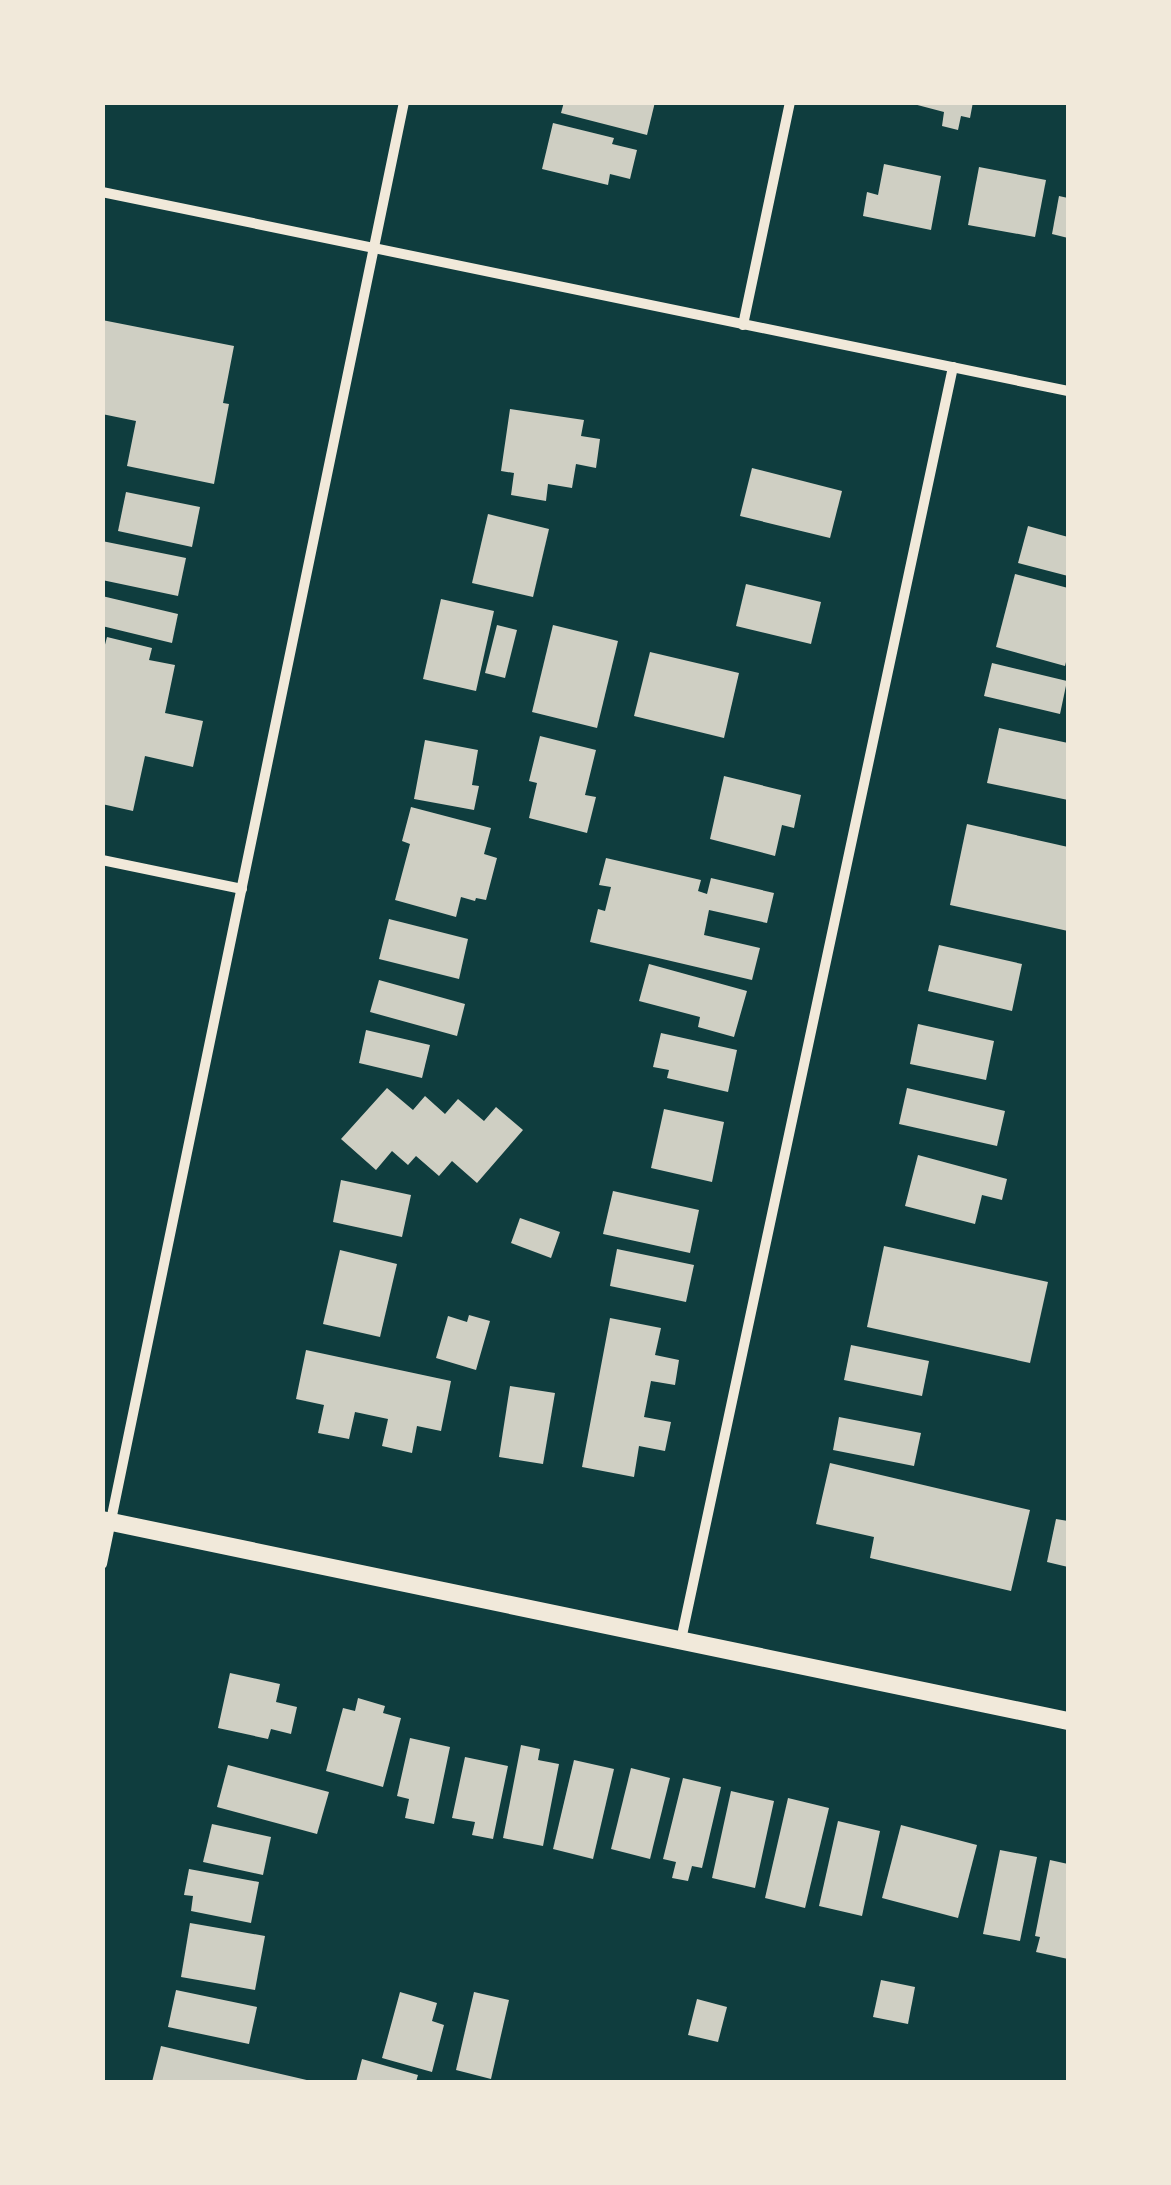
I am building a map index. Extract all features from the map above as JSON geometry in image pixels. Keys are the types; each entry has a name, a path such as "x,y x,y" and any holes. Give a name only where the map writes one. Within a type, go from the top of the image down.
{"street":[{"path":"102,1564 107,1521 404,102"},
{"path":"743,326 790,102"},
{"path":"102,192 1068,391"},
{"path":"681,1640 953,367"},
{"path":"102,860 242,889"},
{"path":"107,1521 1068,1721"}],"building":[{"path":"564,102 655,102 647,135 561,113"},
{"path":"906,102 973,102 970,118 961,116 958,130 942,126 944,112"},
{"path":"553,123 614,138 612,144 637,150 630,179 610,174 608,185 542,169"},
{"path":"884,164 941,176 931,230 863,216 867,192 878,195"},
{"path":"979,167 1046,180 1035,237 968,225"},
{"path":"1059,196 1068,198 1068,238 1052,234"},
{"path":"102,320 234,346 223,403 229,404 214,484 127,466 136,421 102,414"},
{"path":"510,409 584,420 581,436 600,439 596,468 576,464 572,488 548,484 546,501 511,495 514,473 501,471"},
{"path":"752,468 842,491 830,538 740,516"},
{"path":"126,492 200,507 192,547 118,531"},
{"path":"488,514 549,529 533,597 472,583"},
{"path":"1028,526 1068,537 1068,576 1018,563"},
{"path":"102,541 186,558 178,596 102,580"},
{"path":"1015,574 1068,588 1065,666 996,647"},
{"path":"746,584 821,602 811,644 736,626"},
{"path":"102,596 178,614 172,643 102,626"},
{"path":"441,599 494,611 476,691 423,679"},
{"path":"497,625 517,630 505,678 485,673"},
{"path":"553,625 618,641 597,728 532,712"},
{"path":"107,637 152,648 149,660 175,665 165,713 203,721 193,767 145,756 133,811 102,804 102,656"},
{"path":"650,652 739,673 724,738 634,716"},
{"path":"992,663 1067,681 1060,714 984,696"},
{"path":"999,728 1068,743 1068,800 987,783"},
{"path":"540,736 596,750 585,795 596,797 587,833 529,818 537,783 529,781"},
{"path":"425,740 478,750 472,785 479,786 474,810 414,799"},
{"path":"724,776 801,795 794,828 782,825 775,856 710,839"},
{"path":"411,807 491,828 484,854 497,858 486,900 461,897 456,917 395,900 410,844 402,841"},
{"path":"967,824 1068,847 1068,931 950,905"},
{"path":"606,858 701,880 698,891 707,894 711,878 774,893 767,923 709,910 704,935 760,948 752,980 590,942 598,909 605,911 611,887 599,885"},
{"path":"389,919 468,939 459,979 379,959"},
{"path":"939,945 1022,964 1012,1011 928,991"},
{"path":"649,964 747,991 734,1037 698,1027 700,1017 639,1001"},
{"path":"379,980 465,1004 457,1036 370,1012"},
{"path":"918,1024 994,1041 986,1080 910,1064"},
{"path":"366,1030 430,1045 422,1078 359,1063"},
{"path":"661,1033 737,1050 728,1092 667,1078 669,1070 653,1067"},
{"path":"387,1088 413,1110 425,1096 445,1114 458,1099 484,1121 496,1107 523,1130 477,1183 452,1161 439,1176 416,1156 408,1165 392,1151 376,1170 341,1139"},
{"path":"907,1088 1005,1111 997,1146 899,1124"},
{"path":"664,1109 724,1122 712,1182 651,1168"},
{"path":"918,1155 1007,1179 1002,1200 982,1195 975,1224 905,1206"},
{"path":"341,1180 411,1195 402,1237 333,1222"},
{"path":"613,1191 699,1210 690,1253 603,1234"},
{"path":"520,1218 560,1232 551,1258 511,1243"},
{"path":"884,1246 1048,1282 1030,1363 867,1327"},
{"path":"617,1249 694,1265 686,1302 610,1286"},
{"path":"340,1250 397,1264 380,1337 323,1324"},
{"path":"469,1315 490,1321 476,1370 436,1358 448,1316 467,1322"},
{"path":"610,1318 661,1328 655,1355 679,1360 675,1385 651,1381 644,1417 671,1422 665,1451 639,1446 634,1477 582,1467"},
{"path":"851,1345 929,1361 922,1396 844,1380"},
{"path":"306,1350 451,1381 441,1431 417,1426 412,1453 382,1446 388,1419 355,1412 349,1439 318,1433 324,1405 296,1399"},
{"path":"510,1386 555,1393 543,1464 499,1457"},
{"path":"839,1417 921,1433 914,1466 833,1450"},
{"path":"830,1463 1030,1510 1011,1591 870,1558 874,1537 816,1524"},
{"path":"1056,1519 1068,1521 1068,1567 1047,1562"},
{"path":"230,1673 280,1684 276,1702 297,1707 291,1734 271,1729 268,1739 218,1728"},
{"path":"358,1698 385,1706 383,1713 401,1718 383,1787 326,1771 343,1708 355,1711"},
{"path":"410,1738 450,1747 434,1824 405,1818 409,1799 397,1796"},
{"path":"521,1745 540,1749 538,1760 559,1764 543,1846 503,1838"},
{"path":"465,1757 508,1766 493,1839 472,1835 475,1822 452,1818"},
{"path":"574,1760 614,1769 593,1859 553,1849"},
{"path":"228,1765 329,1792 317,1834 217,1807"},
{"path":"631,1768 670,1778 650,1859 611,1849"},
{"path":"683,1778 721,1787 702,1868 692,1866 688,1881 672,1878 676,1862 663,1859"},
{"path":"731,1791 774,1801 755,1888 712,1878"},
{"path":"788,1798 829,1808 805,1908 765,1898"},
{"path":"838,1821 880,1831 862,1916 819,1906"},
{"path":"212,1824 271,1837 263,1875 203,1862"},
{"path":"901,1825 977,1845 958,1918 882,1898"},
{"path":"1000,1850 1037,1857 1020,1941 983,1934"},
{"path":"1050,1860 1068,1864 1068,1959 1036,1952 1040,1937 1035,1936"},
{"path":"189,1869 259,1882 251,1923 191,1911 193,1896 184,1895"},
{"path":"190,1923 265,1936 255,1990 181,1977"},
{"path":"881,1980 915,1987 908,2024 873,2017"},
{"path":"176,1990 257,2007 249,2044 168,2027"},
{"path":"400,1992 437,2003 432,2021 444,2025 432,2072 382,2058"},
{"path":"474,1992 509,2000 491,2079 456,2070"},
{"path":"697,1999 727,2007 718,2042 688,2035"},
{"path":"161,2046 311,2081 311,2082 152,2082"},
{"path":"362,2059 418,2075 416,2082 356,2082"}]}
